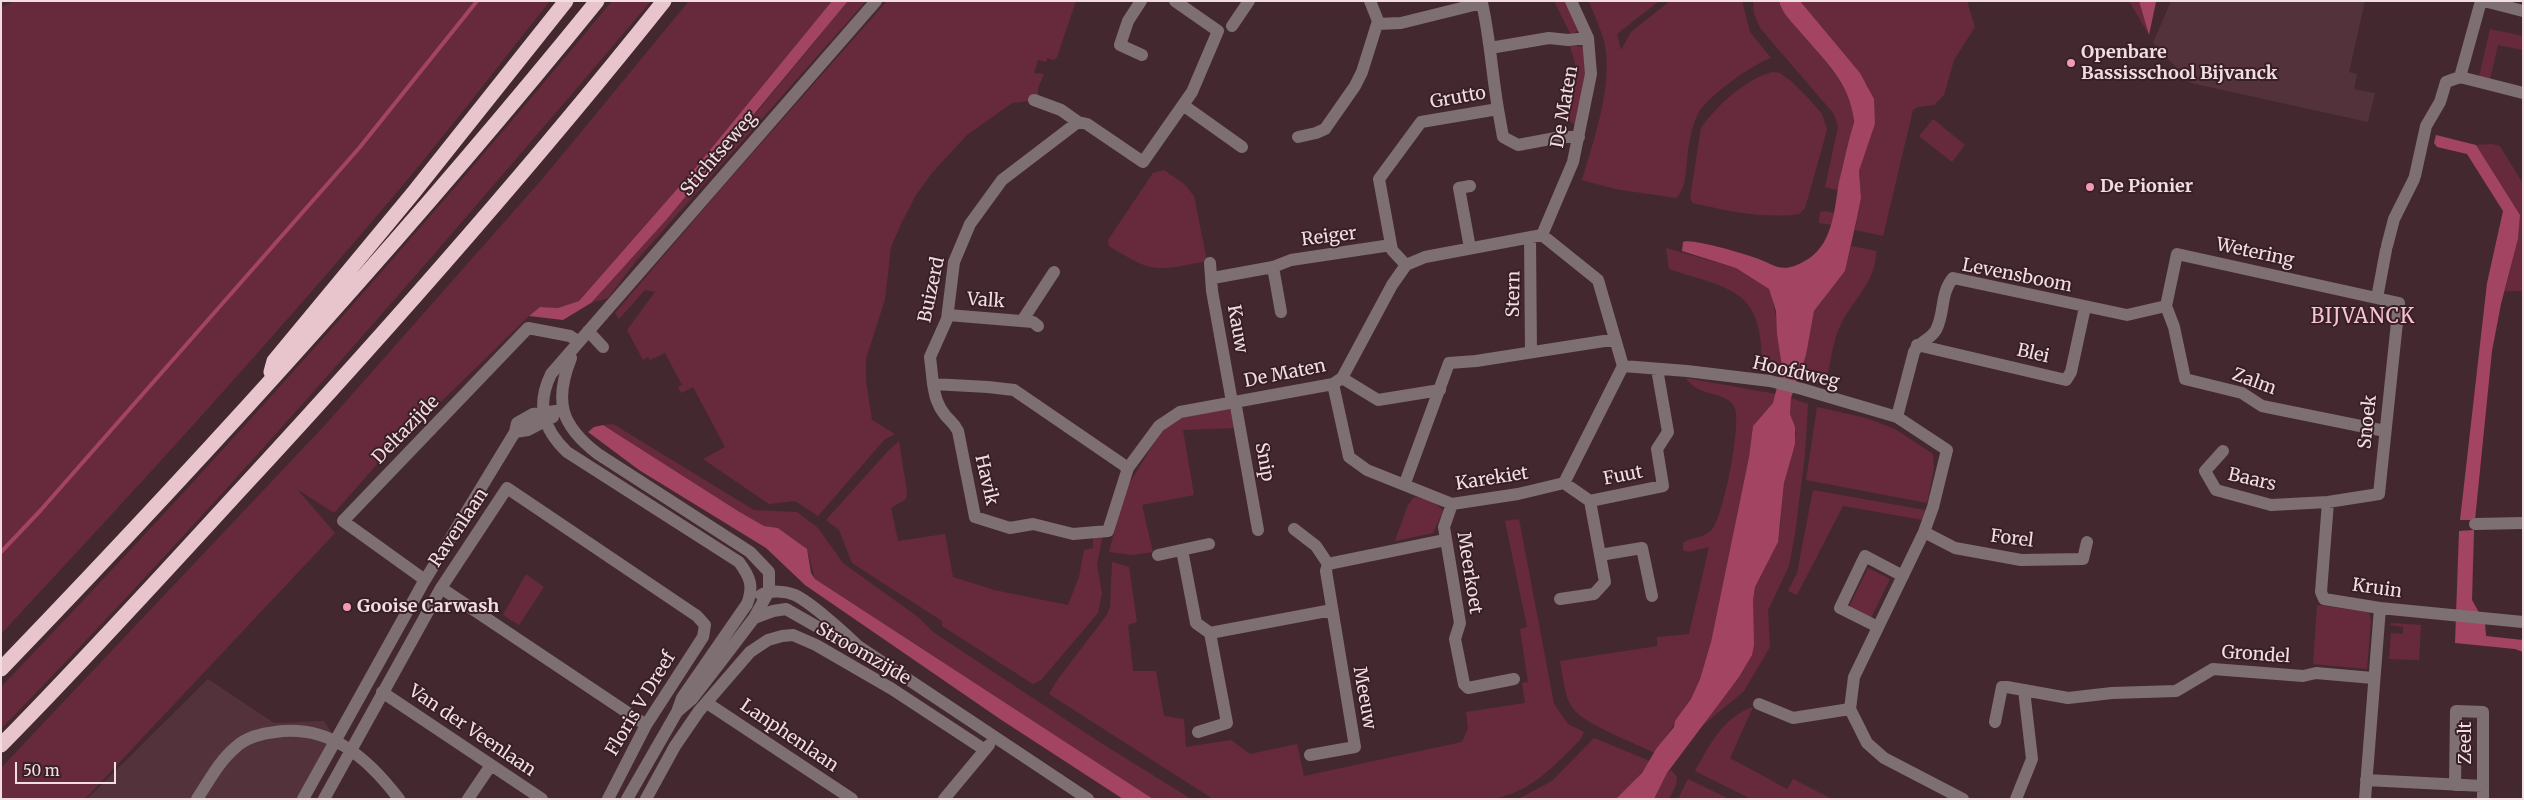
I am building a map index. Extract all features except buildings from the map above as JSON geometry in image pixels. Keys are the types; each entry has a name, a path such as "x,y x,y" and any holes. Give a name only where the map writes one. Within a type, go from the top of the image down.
{"highway":[{"path":"266,385 274,361 414,192 566,1"},
{"path":"1,669 266,385 416,216 597,1"},
{"path":"1,745 69,676 313,411 598,84 664,1"}],"street":[{"name":"Stichtseweg","path":"545,417 542,399 548,380 588,331 876,1"},
{"path":"1141,1 1128,21 1120,45 1142,55"},
{"path":"1034,100 1061,110 1078,122 1087,124 1143,162 1195,86 1218,31 1175,1"},
{"path":"1232,26 1249,1"},
{"path":"1298,137 1322,131 1360,77 1377,24 1377,15 1370,1"},
{"name":"De Maten","path":"1536,236 1573,162 1591,74 1588,38 1571,1"},
{"path":"2460,77 2483,1 2523,11"},
{"path":"1377,24 1401,23 1484,2 1498,109"},
{"path":"1490,48 1548,38 1568,40 1588,38"},
{"path":"2377,298 2391,226 2414,178 2426,126 2440,102 2446,82 2460,77 2523,93"},
{"path":"1183,106 1242,147"},
{"name":"Grutto","path":"1406,265 1392,250 1378,179 1388,164 1398,156 1421,122 1498,109 1503,137 1518,145 1561,137 1579,136"},
{"name":"Buizerd","path":"933,384 930,358 948,315 954,262 975,216 1002,180 1069,126 1078,122"},
{"path":"1470,186 1460,188 1470,248"},
{"path":"1406,265 1419,258 1536,236 1598,280 1614,341 1623,366 1564,483"},
{"name":"Stern","path":"1531,352 1536,236"},
{"name":"Reiger","path":"1213,278 1273,267 1300,258 1391,245"},
{"name":"Wetering","path":"2166,306 2177,254 2399,303"},
{"name":"Kauw","path":"1210,263 1213,278 1212,291 1234,402"},
{"name":"De Maten","path":"1108,531 1128,468 1158,426 1180,412 1338,381 1392,285 1406,265"},
{"path":"1273,267 1282,312"},
{"name":"Valk","path":"1022,321 1054,272"},
{"name":"Levensboom","path":"1918,345 1935,332 1939,323 1946,286 1953,278 2127,315 2166,306"},
{"name":"Snoek","path":"2328,502 2379,494 2399,303"},
{"name":"Zalm","path":"2166,306 2174,327 2185,379 2242,393 2262,406 2385,431"},
{"name":"Blei","path":"1918,345 2066,380 2071,372 2085,307"},
{"name":"Valk","path":"948,315 1033,322 1038,326"},
{"name":"Deltazijde","path":"425,580 343,521 528,328 570,336 576,346"},
{"path":"588,331 603,347"},
{"path":"1405,484 1449,362 1476,361 1614,341"},
{"path":"1897,417 1918,345"},
{"name":"Stichtseweg","path":"563,410 560,395 562,379 576,346"},
{"name":"Hoofdweg","path":"1623,366 1770,381 1802,389 1897,417 1947,450 1933,507 1924,532 1854,677 1850,709"},
{"name":"Fuut","path":"1564,483 1590,501 1663,486 1657,449 1668,432 1657,369"},
{"path":"1338,381 1378,400 1440,390"},
{"name":"Karekiet","path":"1338,381 1349,457 1367,470 1452,504 1518,494 1564,483"},
{"path":"933,384 1014,390 1128,468"},
{"name":"Havik","path":"933,384 937,404 947,418 953,421 958,431 975,517 1010,528 1034,524 1074,534 1108,531"},
{"name":"Snip","path":"1234,402 1258,530"},
{"path":"303,799 425,580 515,432 520,420 545,417 563,410 579,438 598,454 750,552 769,572 769,591"},
{"name":"Floris V Dreef","path":"545,417 554,438 568,452 739,562 751,580 752,591 747,604 682,698 677,712 626,799"},
{"name":"Baars","path":"2223,451 2205,471 2216,490 2271,505 2328,502"},
{"name":"Ravenlaan","path":"324,799 350,749 441,588 507,488 697,616 703,621 705,629"},
{"path":"1560,599 1594,594 1605,582 1590,501"},
{"name":"Kruin","path":"2328,502 2321,592 2324,599 2380,608 2523,622"},
{"name":"Meerkoet","path":"1452,504 1444,527 1460,623 1455,639 1464,684 1468,688 1514,679"},
{"path":"2475,524 2523,523"},
{"path":"1294,529 1316,546 1328,564 1445,540"},
{"name":"Forel","path":"1924,532 1955,548 2021,560 2082,559 2087,542"},
{"path":"1158,555 1209,544"},
{"path":"1600,555 1642,548 1652,596"},
{"path":"1182,550 1196,623 1210,633 1227,723 1198,732"},
{"path":"1878,627 1840,608 1864,556 1902,576"},
{"name":"Meeuw","path":"1310,755 1355,747 1326,571 1328,564"},
{"path":"441,588 646,725"},
{"name":"Floris V Dreef","path":"747,604 769,591"},
{"name":"Floris V Dreef","path":"677,712 692,699 754,618 769,591"},
{"name":"Stroomzijde","path":"769,591 794,594 846,633 858,646 1088,799"},
{"path":"2365,799 2380,608"},
{"name":"Stroomzijde","path":"754,618 773,611 786,610 842,641 858,646"},
{"path":"1210,633 1332,610"},
{"name":"Floris V Dreef","path":"608,799 646,725 700,642 705,629"},
{"name":"Stroomzijde","path":"707,702 756,647 768,640 793,636 805,638 860,670 986,750"},
{"name":"Grondel","path":"1995,722 2002,687 2068,698 2112,693 2176,691 2213,669 2303,676 2316,673 2373,678"},
{"path":"2016,799 2032,759 2024,690"},
{"name":"Van der Veenlaan","path":"382,692 542,799"},
{"path":"646,799 675,746 707,702"},
{"name":"Lanphenlaan","path":"707,702 852,799"},
{"path":"1759,704 1793,718 1850,709 1868,743 1884,758 1964,799"},
{"name":"Zeelt","path":"2366,780 2455,785 2483,792 2484,712 2456,711 2455,785"},
{"path":"197,799 219,765 237,745 264,733 304,730 335,739 350,749 399,799"},
{"path":"948,798 995,736"},
{"path":"468,799 491,765"}],"shaded area":[{"path":"15,1 550,1 422,162 305,299 154,468 1,634 1,7"},
{"path":"612,1 651,1 492,187 251,462 169,552 1,729 1,687 158,520 313,350 464,177"},
{"path":"689,1 832,1 692,172 579,301 558,308 540,307 529,316 379,462 334,513 297,489 335,533 85,799 1,799 1,768 326,424 544,177"},
{"path":"832,1 848,1 666,220 591,303 563,320 529,316 540,307 558,308 579,301 692,172"},
{"path":"848,1 866,1 636,261 608,298 591,303 757,112"},
{"path":"887,1 1076,1 1057,57 1054,60 1047,58 1046,62 1038,60 1034,73 1044,74 1038,88 1038,100 1012,103 967,135 931,174 916,195 901,224 891,247 885,299 866,359 866,381 872,420 895,434 885,439 818,516 795,501 769,504 703,459 725,447 693,387 681,393 678,387 682,385 665,353 650,360 648,357 643,360 627,330 655,292 645,290 619,319 615,313 720,190"},
{"path":"1554,1 1566,1 1579,30 1571,35"},
{"path":"1589,1 1659,1 1617,34 1621,50 1631,32 1670,1 1742,1 1750,32 1771,58 1754,66 1733,80 1713,96 1700,110 1695,119 1691,135 1684,183 1680,194 1676,198 1615,189 1582,180 1600,117 1607,68 1603,39"},
{"path":"1753,1 1779,1 1780,7 1827,62 1847,94 1852,109 1853,123 1838,190 1825,187 1838,127 1834,114 1760,28 1754,14"},
{"path":"1779,1 1800,1 1860,73 1874,99 1875,124 1859,171 1861,198 1857,218 1845,271 1814,311 1806,355 1791,398 1790,414 1795,427 1795,444 1784,483 1778,542 1755,587 1753,600 1754,645 1752,655 1739,677 1667,773 1654,799 1616,799 1642,773 1656,749 1674,727 1675,721 1691,699 1700,679 1711,642 1749,457 1753,426 1773,403 1782,367 1776,311 1769,289 1736,268 1682,251 1683,242 1688,241 1716,246 1760,259 1782,268 1795,266 1813,255 1821,247 1830,227 1854,122 1852,108 1841,82 1825,60 1786,15"},
{"path":"1800,1 1967,1 1975,27 1954,60 1944,95 1934,105 1918,107 1913,110 1883,236 1855,230 1861,199 1859,171 1875,124 1868,86"},
{"path":"2129,1 2139,1 2149,35"},
{"path":"2139,1 2156,2 2149,35"},
{"path":"2171,1 2365,1 2349,72 2357,74 2354,89 2375,93 2368,122 2191,83 2153,43"},
{"path":"2490,29 2523,36 2523,50 2498,45 2489,83 2478,81"},
{"path":"1569,45 1583,47 1587,62 1576,125 1567,120 1576,82 1575,64"},
{"path":"1773,72 1780,73 1791,81 1809,99 1822,114 1827,130 1805,208 1799,214 1773,216 1732,211 1693,203 1690,198 1701,128 1723,102 1743,86 1763,75"},
{"path":"1933,119 1965,145 1952,162 1919,136"},
{"path":"2436,135 2476,145 2520,215 2518,239 2501,304 2492,351 2475,520 2460,520 2487,283 2503,211 2467,154 2437,147 2434,143"},
{"path":"2492,144 2500,146 2523,184 2523,291 2505,291 2518,239 2520,215 2476,145"},
{"path":"1164,170 1184,184 1194,196 1207,261 1176,267 1156,268 1136,262 1109,246 1108,240 1153,173"},
{"path":"1820,212 1834,213 1832,225 1819,223"},
{"path":"1851,246 1876,251 1875,262 1868,281 1837,333 1825,386 1797,377 1806,355 1814,311 1845,271"},
{"path":"1666,248 1736,268 1769,289 1778,331 1781,356 1780,373 1762,370 1761,343 1757,323 1751,308 1741,297 1728,289 1669,269"},
{"path":"1686,378 1776,394 1773,403 1753,426 1749,457 1711,642 1700,679 1691,699 1655,753 1602,729 1576,712 1566,695 1560,661 1657,646 1657,637 1689,634 1709,547 1688,552 1683,550 1683,543 1710,532 1717,520 1731,468 1736,415 1734,406 1730,401 1697,388"},
{"path":"1791,398 1808,404 1805,454 1789,566 1768,610 1770,647 1744,691 1696,731 1739,677 1755,587 1768,561 1780,528 1784,483 1796,434 1790,414"},
{"path":"1817,407 1866,418 1895,429 1933,454 1934,469 1927,503 1806,480"},
{"path":"1230,408 1234,428 1183,430 1194,495 1142,505 1153,552 1131,555 1109,552 1126,489 1162,430 1177,420 1194,414"},
{"path":"613,424 754,510 797,512 818,528 843,563 918,617 933,632 1101,743 1191,799 1153,799 815,579 807,549 778,528 764,526 738,511 603,425"},
{"path":"603,425 738,511 764,526 778,528 807,549 811,573 815,579 1153,799 1123,799 1000,719 805,585 766,548 639,470 588,432 594,427"},
{"path":"899,441 907,492 906,499 891,508 898,541 945,534 953,577 994,590 1068,605 1079,577 1084,550 1093,548 1093,537 1103,534 1097,564 1102,594 1098,613 1041,680 1033,684 942,626 942,621 852,563 839,530 826,520"},
{"path":"1813,490 1925,510 1923,520 1843,506 1797,595 1788,591 1797,573"},
{"path":"1414,497 1430,501 1438,505 1443,511 1433,533 1395,541 1408,505"},
{"path":"1519,519 1554,704 1568,724 1584,732 1580,740 1541,777 1507,796 1493,799 1213,799 1049,694 1058,679 1106,616 1110,607 1112,562 1129,567 1137,622 1128,625 1133,671 1156,671 1164,716 1184,719 1186,747 1231,740 1250,754 1297,744 1304,776 1462,742 1468,728 1466,712 1525,703 1522,683 1528,682 1520,629 1527,627 1505,521"},
{"path":"2474,530 2472,600 2485,623 2486,636 2523,640 2523,652 2515,649 2455,643 2459,531"},
{"path":"1868,568 1890,579 1871,618 1849,607"},
{"path":"526,574 544,587 519,625 503,615"},
{"path":"2317,605 2369,612 2371,621 2367,669 2313,664"},
{"path":"2391,623 2421,625 2419,660 2389,659 2391,633 2403,634 2403,627 2390,625"},
{"path":"208,679 274,723 324,721 339,745 309,799 87,799"},
{"path":"1753,707 1730,758 1787,789 1793,779 1832,799 1751,799 1695,771 1712,742 1725,725 1742,712"},
{"path":"1594,738 1650,761 1626,791 1616,799 1518,799 1552,781"},
{"path":"1671,770 1677,777 1676,785 1669,799 1654,799 1667,773"},
{"path":"1688,779 1729,799 1678,799"}],"waterway":[{"path":"1,552 40,511 360,147 477,1"}],"place":[{"name":"Openbare Bassisschool Bijvanck","path":"2071,63"},
{"name":"De Pionier","path":"2090,187"},
{"name":"Gooise Carwash","path":"347,607"}],"district":[{"name":"BIJVANCK","path":"2363,317"}]}
